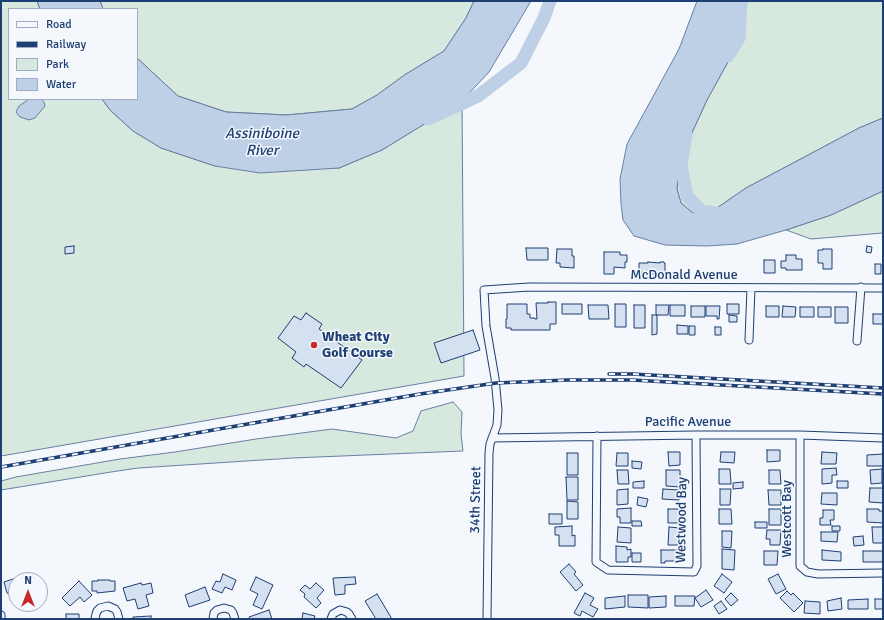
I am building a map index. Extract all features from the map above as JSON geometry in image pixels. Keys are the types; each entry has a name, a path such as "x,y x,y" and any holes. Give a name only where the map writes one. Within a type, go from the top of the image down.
{"street":[{"name":"McDonald Avenue","path":"484,290 529,287 883,288"},
{"path":"858,341 861,287"},
{"path":"749,340 751,288"},
{"name":"34th Street","path":"484,290 486,326 496,381 498,415 497,425 490,444 489,453 488,619"},
{"name":"Pacific Avenue","path":"492,438 696,435 800,435 883,438"},
{"name":"Westwood Bay","path":"597,436 596,562 608,570 694,572 697,566 696,435"},
{"name":"Westcott Bay","path":"800,435 800,566 807,572 818,574 883,573"},
{"path":"95,619 97,611 100,608 108,606 115,609 118,619"},
{"path":"212,619 214,612 224,608 231,610 235,619"},
{"path":"331,619 333,614 340,610 347,612 352,619"},
{"path":"1,614 1,619"}],"green space":[{"name":"Wheat City Golf Course","path":"1,1 37,1 40,8 8,8 8,100 103,100 110,110 133,131 161,148 215,166 339,168 382,150 462,101 464,376 1,456"},
{"path":"100,1 474,1 466,18 444,51 406,74 377,95 352,109 286,115 226,112 178,96 138,59 138,8 103,8"},
{"path":"742,1 883,1 883,118 859,128 746,188 717,208 693,213 681,203 677,189 679,161 707,100 734,51 743,17"},
{"path":"883,191 883,233 811,239 786,230 831,215"},
{"path":"453,402 462,412 461,434 463,451 293,458 138,468 1,490 1,481 16,477 120,459 256,439 332,429 396,438 413,431 421,411"}],"water":[{"path":"37,1 100,1 103,8 40,8"},
{"name":"Assiniboine River","path":"474,1 531,1 489,72 462,101 382,150 339,168 260,173 215,166 161,148 133,131 110,110 103,100 138,100 138,59 178,96 226,112 286,115 352,109 377,95 406,74 444,51 466,18"},
{"path":"697,1 742,1 743,17 734,51 707,100 679,161 677,189 681,203 693,213 717,208 746,188 859,128 883,118 883,191 831,215 737,244 707,246 665,245 634,236 623,220 621,204 620,179 627,144 679,49"},
{"path":"28,100 42,100 45,106 35,118 29,120 20,117 16,112 19,106"}],"building":[{"path":"74,246 74,253 65,254 65,247"},
{"path":"867,246 872,247 871,253 866,252"},
{"path":"526,248 548,248 548,260 527,260"},
{"path":"557,249 572,249 572,256 574,256 574,268 560,267 560,263 556,263"},
{"path":"832,249 832,269 823,269 823,263 818,263 818,250"},
{"path":"604,252 620,252 620,255 627,255 625,268 614,267 614,274 604,274"},
{"path":"786,255 796,255 796,259 802,259 802,270 786,270 786,268 781,268 781,261 786,261"},
{"path":"764,260 775,260 775,273 764,273"},
{"path":"664,262 665,273 650,274 651,272 639,272 639,263"},
{"path":"875,264 881,264 881,274 875,274"},
{"path":"556,302 556,324 550,324 550,330 511,330 511,328 506,328 507,304 527,304 527,314 530,314 530,318 537,319 536,303"},
{"path":"562,304 582,304 582,314 562,314"},
{"path":"615,304 626,304 626,327 615,327"},
{"path":"727,304 739,304 739,314 727,314"},
{"path":"588,305 608,305 609,319 589,319"},
{"path":"634,305 645,305 645,328 634,328"},
{"path":"656,305 669,305 668,315 656,315"},
{"path":"670,305 685,305 685,316 670,316"},
{"path":"691,306 705,306 705,317 691,317"},
{"path":"706,306 720,306 719,319 717,319 717,316 706,316"},
{"path":"766,306 779,306 779,317 766,317"},
{"path":"783,306 796,307 795,317 782,317"},
{"path":"800,307 814,307 814,317 800,317"},
{"path":"818,307 831,307 831,317 818,317"},
{"path":"835,307 848,307 848,323 835,323"},
{"name":"Wheat City Golf Course","path":"306,313 322,324 319,329 362,360 341,388 306,364 304,367 292,358 296,352 278,338 294,316 301,320"},
{"path":"873,314 883,314 883,324 873,324"},
{"path":"652,315 657,315 657,334 652,335"},
{"path":"729,315 737,316 737,322 729,322"},
{"path":"677,325 688,326 688,334 677,334"},
{"path":"689,326 695,326 695,335 689,335"},
{"path":"715,327 721,327 721,335 715,335"},
{"path":"473,330 480,350 441,363 434,343"},
{"path":"767,450 780,450 780,461 767,462"},
{"path":"668,452 680,452 680,465 669,466"},
{"path":"721,452 735,452 734,463 720,462"},
{"path":"822,452 837,453 836,464 821,464"},
{"path":"567,453 578,453 578,475 567,475"},
{"path":"617,453 628,453 628,466 616,466"},
{"path":"883,454 883,466 867,466 867,455"},
{"path":"632,461 642,462 641,469 632,468"},
{"path":"836,468 837,475 832,475 832,483 822,484 822,469"},
{"path":"719,469 730,469 731,484 719,484"},
{"path":"882,469 882,483 871,484 870,470"},
{"path":"617,470 628,470 629,484 618,484"},
{"path":"666,470 680,470 680,487 666,486"},
{"path":"769,470 780,470 781,484 769,484"},
{"path":"566,477 578,477 578,500 567,500"},
{"path":"644,481 644,488 633,488 633,482"},
{"path":"837,481 848,481 848,488 837,488"},
{"path":"743,482 743,488 733,489 733,483"},
{"path":"870,488 883,488 883,503 869,502"},
{"path":"628,489 628,504 617,505 617,490"},
{"path":"663,489 679,490 679,500 662,499"},
{"path":"720,489 731,489 730,505 720,505"},
{"path":"768,490 781,490 781,505 769,505"},
{"path":"822,493 837,493 837,505 821,504"},
{"path":"638,497 648,499 646,507 637,505"},
{"path":"567,501 578,502 578,519 567,519"},
{"path":"631,508 631,523 620,523 620,517 617,517 617,509"},
{"path":"668,509 680,509 679,523 668,523"},
{"path":"719,509 731,509 732,524 719,524"},
{"path":"769,509 781,509 781,525 769,525"},
{"path":"867,509 879,509 879,511 883,511 883,523 867,522"},
{"path":"823,510 834,510 834,520 830,520 831,525 820,525 820,518 823,518"},
{"path":"549,514 562,514 562,524 549,524"},
{"path":"632,521 641,521 642,526 632,526"},
{"path":"755,522 767,522 767,528 755,528"},
{"path":"572,526 572,536 575,535 575,546 559,546 559,535 555,535 555,527"},
{"path":"832,526 840,526 840,531 832,531"},
{"path":"618,527 631,528 631,543 617,542"},
{"path":"669,527 680,528 680,545 668,545"},
{"path":"872,527 883,527 883,543 873,543"},
{"path":"767,530 781,530 780,545 770,545 770,539 766,539"},
{"path":"722,531 732,531 731,548 722,547"},
{"path":"821,532 838,532 837,542 821,541"},
{"path":"863,536 864,545 854,546 853,537"},
{"path":"616,546 627,547 627,550 631,549 631,557 628,557 628,562 616,562"},
{"path":"722,549 735,550 734,570 722,569"},
{"path":"661,550 679,550 679,561 665,561 665,563 661,563"},
{"path":"822,550 841,552 841,561 822,560"},
{"path":"764,551 778,551 777,565 764,565"},
{"path":"863,551 883,551 883,562 863,562"},
{"path":"632,553 641,553 641,562 632,562"},
{"path":"569,564 576,572 574,574 583,585 576,591 560,572"},
{"path":"223,574 236,580 232,590 225,587 222,593 212,589 216,581 220,582"},
{"path":"722,574 732,582 724,593 714,586"},
{"path":"778,574 786,589 776,594 768,579"},
{"path":"256,577 273,585 262,609 253,605 258,594 250,590"},
{"path":"355,577 356,584 345,585 345,594 335,595 333,578"},
{"path":"8,581 8,594 7,593 4,582"},
{"path":"79,581 92,595 84,602 80,597 70,606 62,598"},
{"path":"92,581 115,581 115,591 97,593 97,591 92,591"},
{"path":"141,583 142,585 151,583 153,593 146,595 149,606 138,609 135,599 127,601 123,588"},
{"path":"316,583 324,590 317,598 321,603 316,608 304,597 305,594 300,590 305,585 310,589"},
{"path":"205,587 210,600 189,607 185,595"},
{"path":"706,590 713,600 701,607 695,598"},
{"path":"787,591 791,595 793,593 803,603 794,612 780,598"},
{"path":"585,593 594,598 590,605 598,609 593,617 582,611 580,616 574,613"},
{"path":"731,593 738,600 731,606 725,599"},
{"path":"377,594 392,619 376,619 365,601"},
{"path":"628,595 648,595 648,608 628,607"},
{"path":"625,596 625,607 605,609 605,598"},
{"path":"666,596 666,607 649,608 649,597"},
{"path":"675,596 695,596 694,606 675,606"},
{"path":"841,598 842,609 828,611 827,601"},
{"path":"868,599 868,609 848,609 848,600"},
{"path":"875,599 883,599 883,609 875,609"},
{"path":"721,601 727,609 719,614 714,606"},
{"path":"805,601 820,602 820,614 804,613"},
{"path":"269,610 272,619 250,619 249,617"},
{"path":"303,613 315,616 314,619 302,619"},
{"path":"66,614 79,614 79,619 66,619"},
{"path":"151,616 151,619 133,619 133,617"}],"waterway":[{"name":"Assiniboine River","path":"428,119 478,96 521,63 544,18 550,1"},
{"name":"Assiniboine River","path":"728,56 739,38 741,1"},
{"name":"Assiniboine River","path":"686,135 681,165 687,196 701,211 717,213"}],"railway":[{"path":"609,374 883,388"},
{"path":"1,467 420,394 496,383 568,380 632,380 883,394"}],"place":[{"name":"Wheat City Golf Course","path":"314,345"}]}
